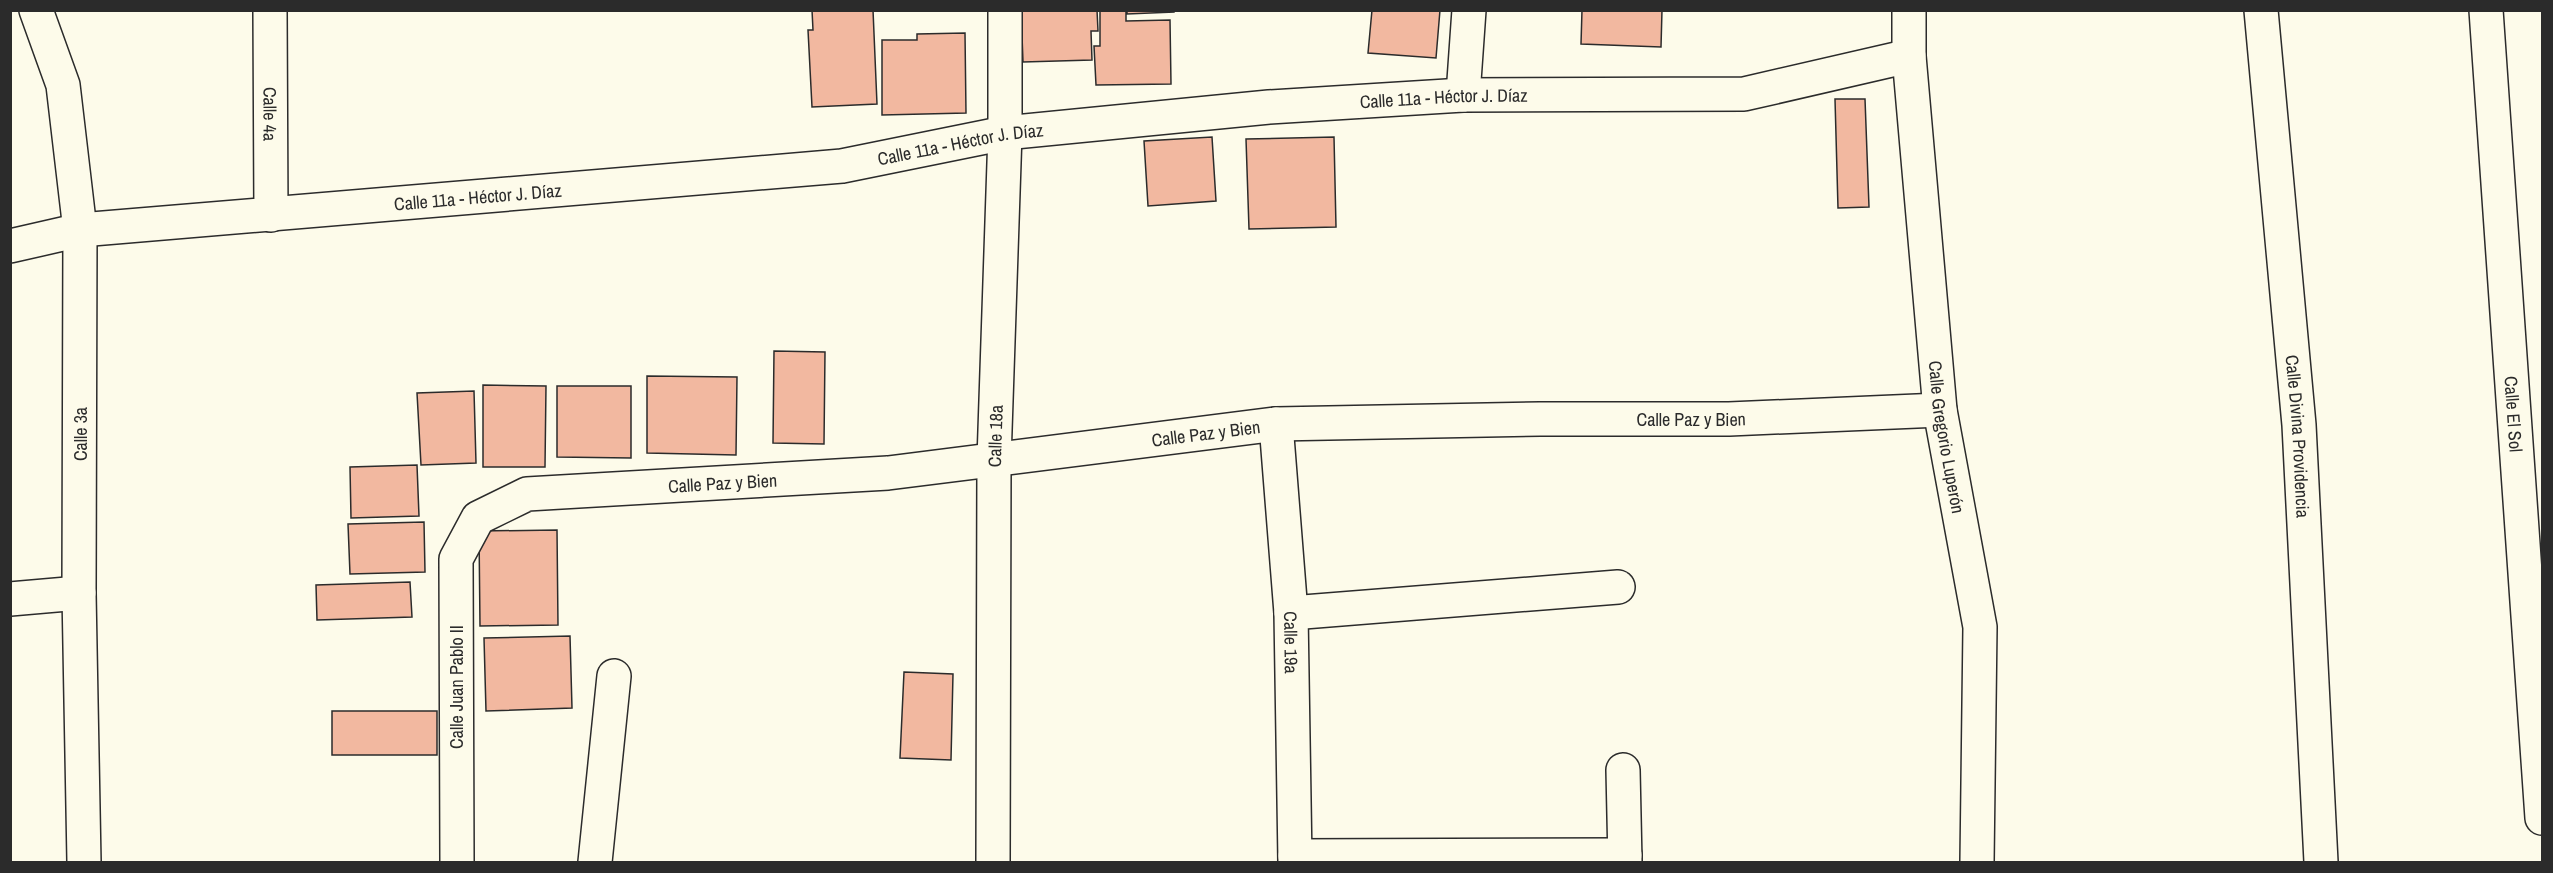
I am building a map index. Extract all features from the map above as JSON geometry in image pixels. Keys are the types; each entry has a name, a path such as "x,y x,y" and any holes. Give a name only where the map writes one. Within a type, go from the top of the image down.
{"street":[{"name":"Calle 3a","path":"36,10 63,84 80,230 79,593 84,862"},
{"name":"Calle 4a","path":"270,10 271,215"},
{"name":"Calle 18a","path":"993,862 994,460 1005,133 1005,10"},
{"path":"1463,95 1469,10"},
{"name":"Calle Gregorio Luperón","path":"1909,10 1909,56 1940,410 1980,627 1977,862"},
{"name":"Calle Divina Providencia","path":"2261,10 2299,425 2321,862"},
{"name":"Calle El Sol","path":"2486,10 2542,818"},
{"name":"Calle 11a - Héctor J. Díaz","path":"10,246 80,230 842,165 1005,133 1269,107 1463,95 1744,94 1909,56"},
{"name":"Calle Paz y Bien","path":"478,518 527,494 888,473 1276,424 1540,419 1729,419 1940,410"},
{"name":"Calle 19a","path":"1276,424 1291,613 1295,859"},
{"name":"Calle Juan Pablo II","path":"457,862 456,558 478,518"},
{"path":"1291,613 1618,587"},
{"path":"10,599 79,593"},
{"path":"595,862 614,676"},
{"path":"1295,859 1624,859 1623,770"}],"building":[{"path":"812,10 873,10 877,104 812,107 808,30 813,30"},
{"path":"1021,10 1097,10 1098,31 1091,31 1092,60 1023,62"},
{"path":"1126,10 1126,21 1170,20 1171,84 1096,85 1094,46 1100,46 1100,11"},
{"path":"1127,10 1174,10 1174,12 1127,14"},
{"path":"1372,10 1440,10 1436,58 1368,53"},
{"path":"1582,10 1662,10 1661,47 1581,44"},
{"path":"965,33 966,113 882,115 882,40 917,40 917,34"},
{"path":"1835,99 1865,99 1869,207 1838,208"},
{"path":"1212,137 1216,201 1148,206 1144,141"},
{"path":"1334,137 1336,227 1249,229 1246,139"},
{"path":"774,351 825,352 824,444 773,443"},
{"path":"647,376 737,377 736,455 647,453"},
{"path":"483,385 546,386 545,467 483,467"},
{"path":"557,386 631,386 631,458 557,457"},
{"path":"474,391 476,463 421,465 417,393"},
{"path":"417,465 419,516 351,518 350,467"},
{"path":"424,522 425,572 350,574 348,524"},
{"path":"557,530 558,625 480,626 479,531"},
{"path":"410,582 412,617 317,620 316,585"},
{"path":"570,636 572,708 486,711 484,638"},
{"path":"904,672 953,674 951,760 900,758"},
{"path":"332,711 437,711 437,755 332,755"}]}
